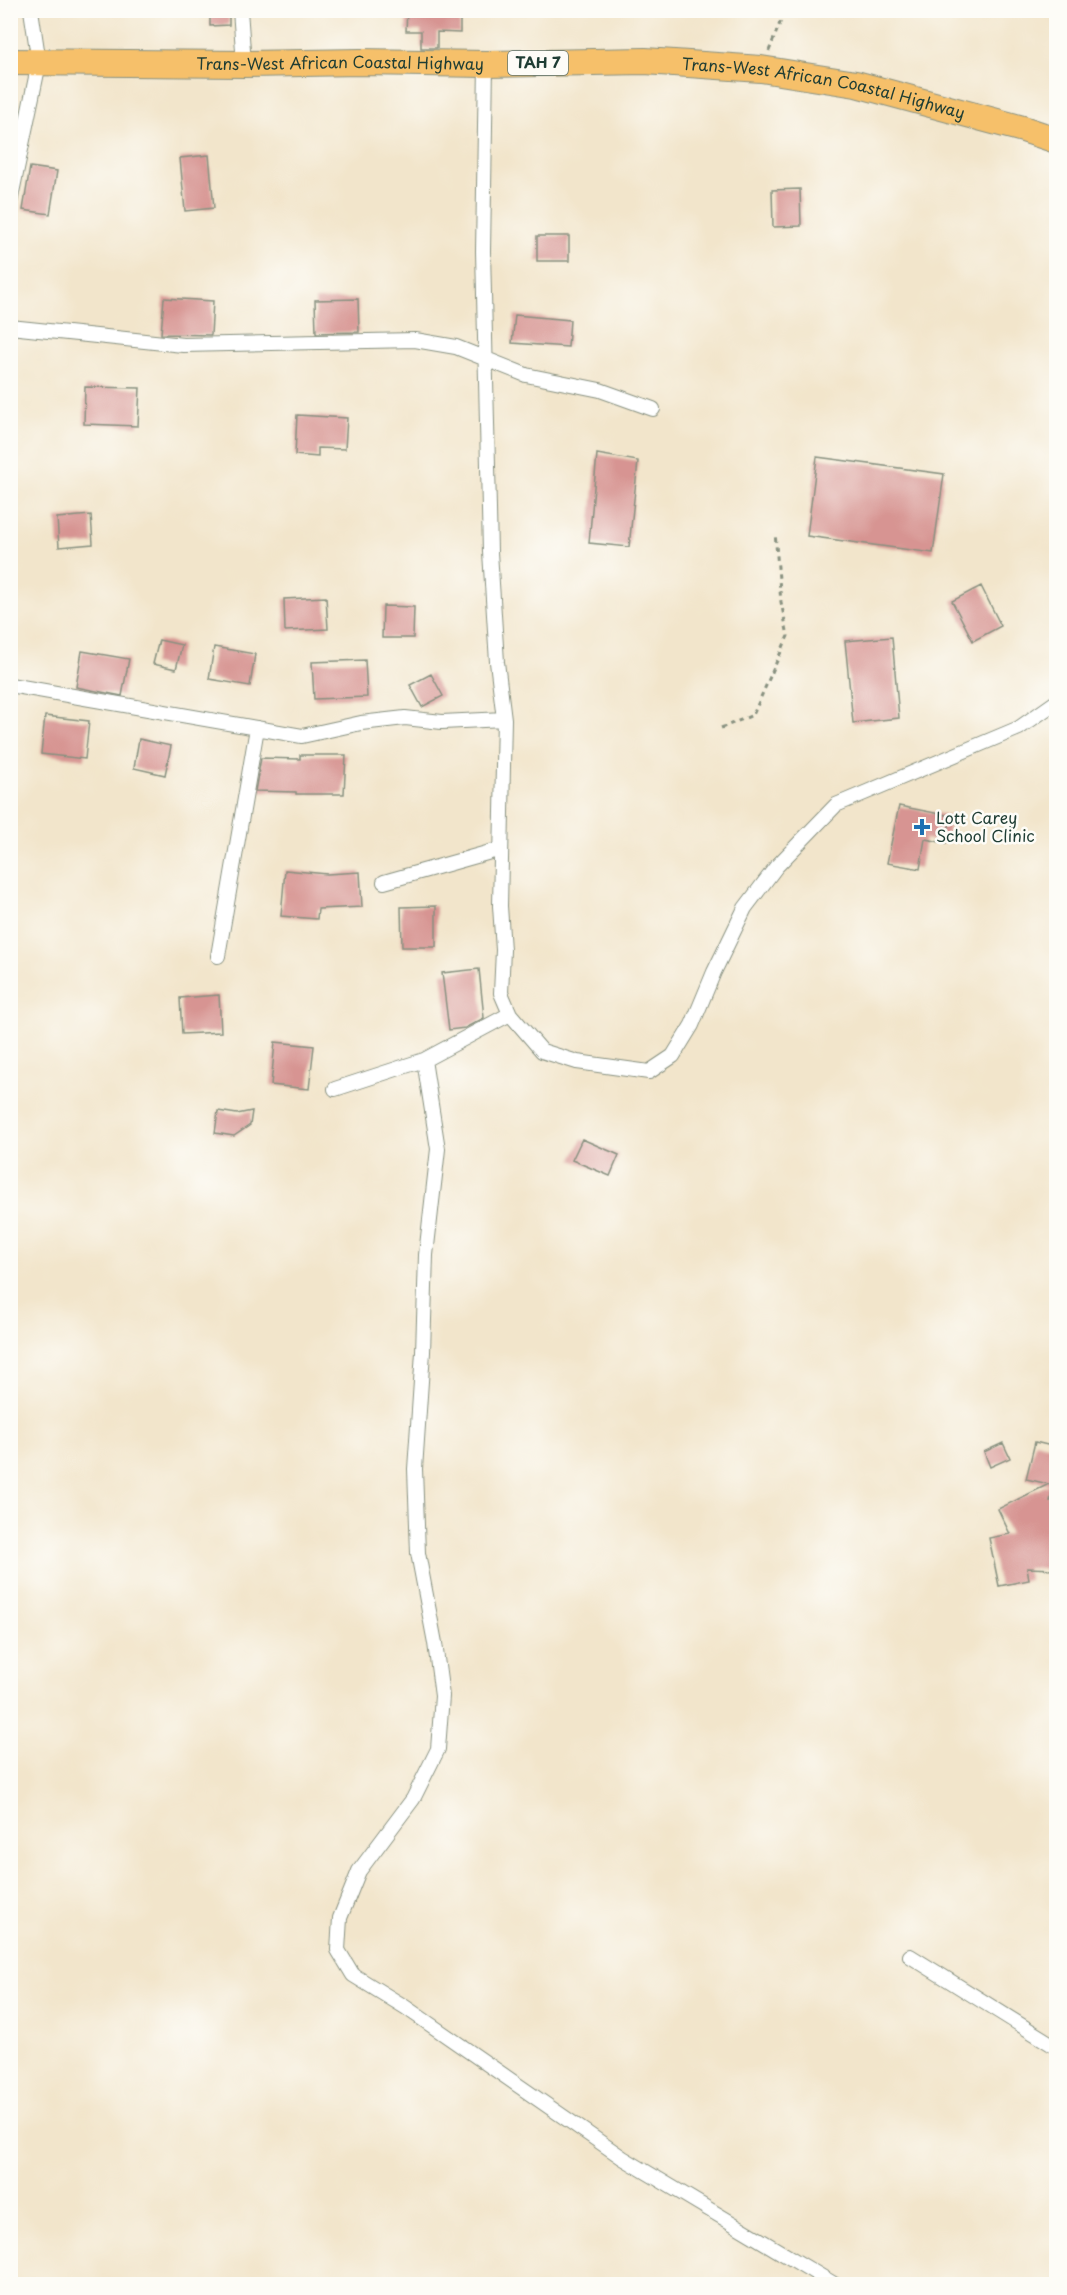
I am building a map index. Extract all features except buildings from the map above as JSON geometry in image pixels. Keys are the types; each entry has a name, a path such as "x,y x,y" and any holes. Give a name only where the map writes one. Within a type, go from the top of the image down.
{"highway":[{"name":"Trans-West African Coastal Highway","path":"10,62 244,64 645,62 761,69 856,84 1001,122 1056,140"}],"street":[{"path":"10,202 39,63 31,10"},
{"path":"240,10 244,64"},
{"path":"486,64 483,251 490,552 497,662 504,719 500,906 503,950 501,993 510,1014 542,1051 577,1062 649,1072 674,1056 692,1025 714,972 745,909 776,867 836,805 1019,728 1056,702"},
{"path":"10,327 183,345 415,340 456,347 526,375 600,390 653,409"},
{"path":"10,685 302,736 361,723 405,718 442,722 504,719"},
{"path":"218,957 257,728"},
{"path":"384,882 501,849"},
{"path":"335,1089 424,1060 510,1014"},
{"path":"424,1060 438,1149 426,1256 423,1352 415,1469 418,1553 435,1642 442,1696 438,1749 413,1799 359,1871 340,1918 338,1950 353,1975 405,2007 623,2158 834,2284"},
{"path":"910,1956 1056,2047"}],"path":[{"path":"761,69 785,10"},
{"path":"721,728 753,715 788,636 781,602 775,533"}],"place":[{"name":"Lott Carey School Clinic","path":"922,827"}]}
